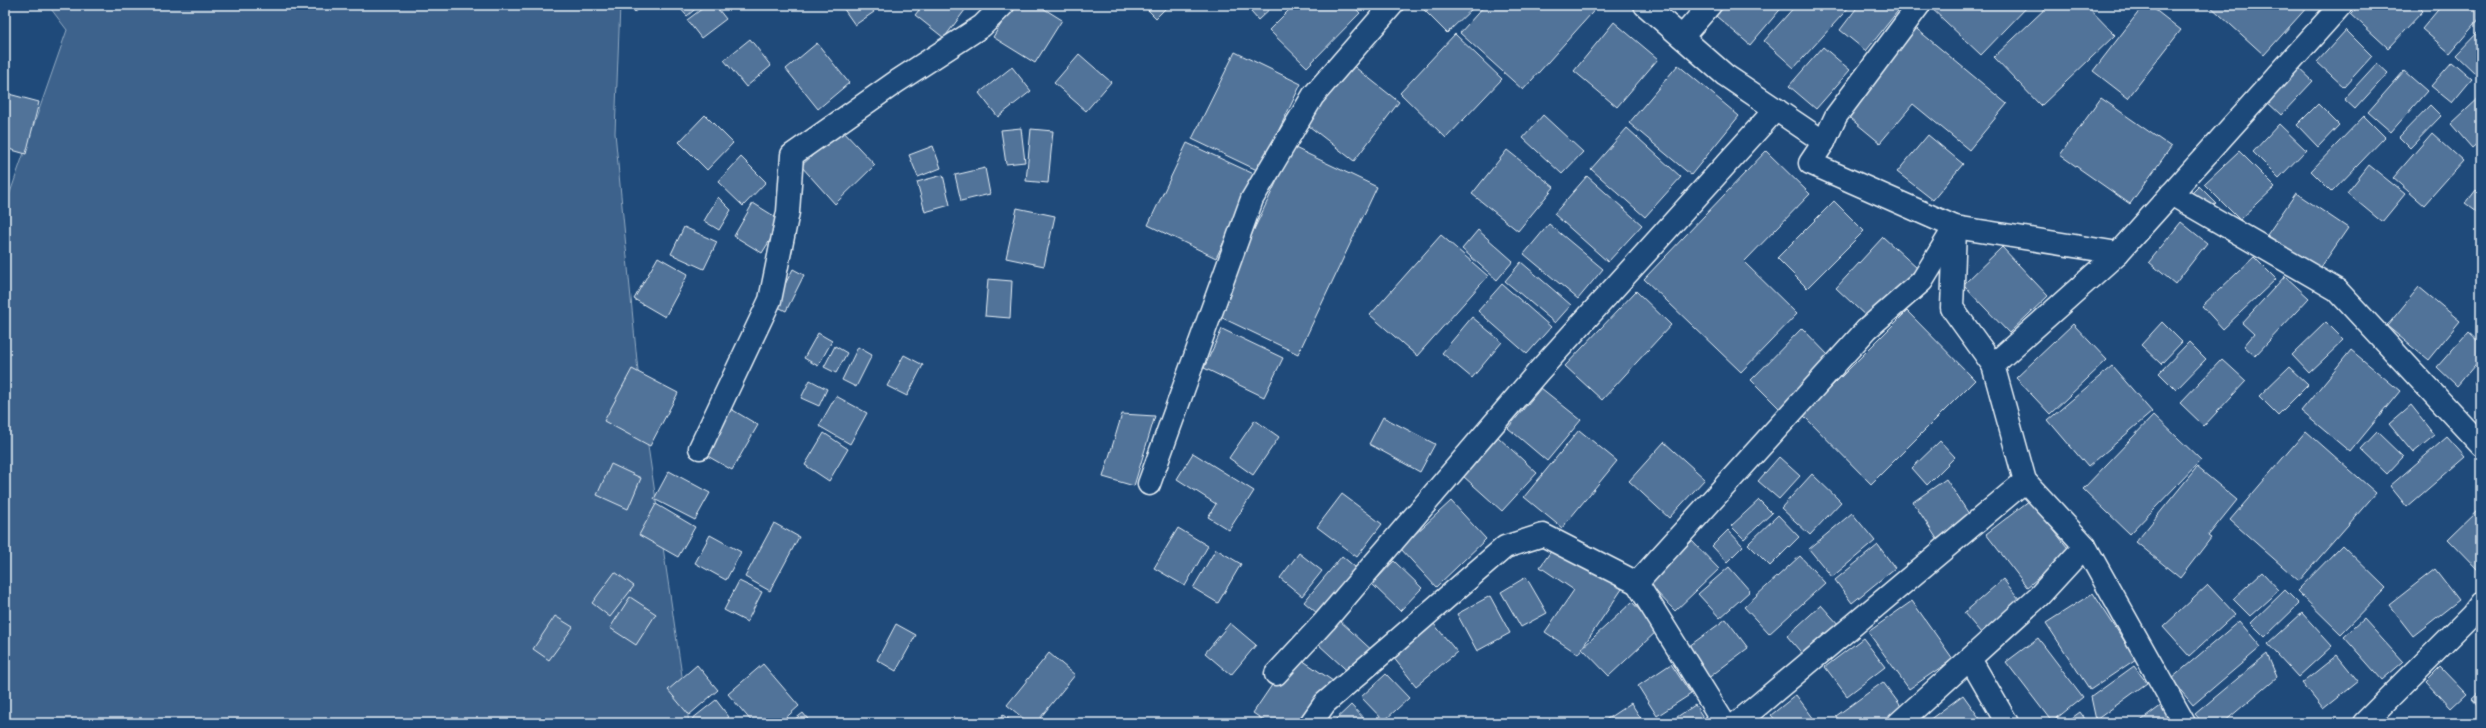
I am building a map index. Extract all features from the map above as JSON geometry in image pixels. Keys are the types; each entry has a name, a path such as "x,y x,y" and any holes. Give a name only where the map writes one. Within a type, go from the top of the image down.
{"street":[{"path":"700,448 770,300 788,212 792,155 896,82 982,26 1003,5"},
{"path":"1149,484 1252,199 1313,96 1392,5"},
{"path":"1644,5 1725,75 1824,142"},
{"path":"1682,37 1710,5"},
{"path":"1919,5 1836,116 1824,142 1810,163 1955,228 2118,253"},
{"path":"1993,365 2118,253 2336,11"},
{"path":"1276,674 1330,615 1538,372 1776,109"},
{"path":"2171,194 2337,290 2481,446"},
{"path":"1955,228 1952,308 1993,365 2025,481 2085,546 2184,723"},
{"path":"1637,583 1867,329 1922,281 1955,228"},
{"path":"1737,723 2025,481"},
{"path":"1311,723 1325,702 1505,547 1543,534 1637,583 1724,723"},
{"path":"1899,723 2039,596 2085,546"},
{"path":"2367,722 2478,615"},
{"path":"1970,659 2007,723"}],"shaded area":[{"path":"48,5 620,5 615,133 640,392 689,723 5,723 5,207 67,30"}],"building":[{"path":"630,5 644,5 635,12"},
{"path":"677,5 700,5 687,16"},
{"path":"707,5 715,5 726,19 701,38 687,20"},
{"path":"841,5 869,5 874,12 855,25"},
{"path":"923,5 960,5 965,10 944,38 915,15"},
{"path":"1013,5 1038,5 1062,20 1035,63 993,37"},
{"path":"1143,5 1169,5 1156,18"},
{"path":"1245,5 1274,5 1258,20"},
{"path":"1294,5 1352,5 1360,13 1307,67 1269,30"},
{"path":"1419,5 1476,5 1447,33"},
{"path":"1485,5 1599,5 1523,90 1460,33"},
{"path":"1726,5 1784,5 1750,45 1716,16"},
{"path":"1796,5 1851,5 1794,68 1764,41"},
{"path":"1859,5 1898,5 1901,7 1866,51 1840,30"},
{"path":"1928,5 2029,5 1981,55"},
{"path":"2049,5 2086,5 2115,35 2041,106 1994,57"},
{"path":"2144,5 2149,5 2181,30 2128,98 2093,71"},
{"path":"2209,5 2309,5 2264,55"},
{"path":"2360,5 2417,5 2423,11 2388,48 2351,14"},
{"path":"2442,5 2481,5 2481,17 2450,53 2422,29"},
{"path":"1614,22 1658,59 1617,107 1574,71"},
{"path":"1912,25 2007,104 1969,150 1913,104 1880,143 1845,114"},
{"path":"2481,29 2481,69 2476,74 2456,55"},
{"path":"2346,30 2372,56 2344,87 2317,62"},
{"path":"1455,34 1502,79 1446,138 1400,93"},
{"path":"750,39 771,66 746,87 724,60"},
{"path":"817,43 849,83 818,109 786,69"},
{"path":"1823,47 1850,70 1816,109 1789,86"},
{"path":"1235,52 1301,84 1259,171 1192,139"},
{"path":"1079,54 1111,82 1086,111 1054,83"},
{"path":"2452,62 2472,79 2452,103 2431,86"},
{"path":"2377,63 2388,73 2355,109 2344,99"},
{"path":"1351,64 1399,102 1354,161 1305,123"},
{"path":"1678,65 1739,116 1691,175 1629,123"},
{"path":"1012,67 1031,91 998,117 979,93"},
{"path":"2298,67 2313,81 2281,115 2266,101"},
{"path":"2404,71 2427,91 2391,132 2368,112"},
{"path":"5,93 39,102 26,154 5,148"},
{"path":"2481,96 2481,140 2472,148 2451,124"},
{"path":"2101,98 2171,147 2130,204 2060,155"},
{"path":"2318,104 2339,125 2318,147 2297,125"},
{"path":"2430,105 2441,116 2410,148 2399,137"},
{"path":"705,115 733,143 707,170 679,142"},
{"path":"1543,115 1583,152 1562,174 1523,138"},
{"path":"2364,116 2385,137 2332,192 2311,171"},
{"path":"2279,124 2306,150 2279,178 2253,152"},
{"path":"1021,128 1025,162 1006,164 1001,130"},
{"path":"1627,128 1681,177 1645,217 1591,169"},
{"path":"841,129 875,165 835,204 801,166"},
{"path":"1031,129 1053,131 1048,183 1026,181"},
{"path":"2432,133 2463,161 2424,205 2393,178"},
{"path":"1928,135 1963,164 1933,200 1897,172"},
{"path":"1187,143 1256,175 1216,258 1148,225"},
{"path":"933,146 941,168 918,177 909,155"},
{"path":"1293,147 1377,187 1298,354 1214,314"},
{"path":"1507,150 1554,187 1518,231 1472,194"},
{"path":"1766,151 1810,194 1744,262 1797,314 1741,372 1644,279"},
{"path":"2239,151 2275,187 2240,220 2204,184"},
{"path":"741,157 766,182 743,206 718,182"},
{"path":"2369,165 2405,194 2382,222 2347,193"},
{"path":"985,168 990,194 961,201 955,175"},
{"path":"943,175 950,205 925,212 917,182"},
{"path":"1587,176 1642,225 1608,262 1554,214"},
{"path":"2199,186 2216,203 2208,210 2187,198"},
{"path":"2476,190 2481,194 2481,214 2466,203"},
{"path":"2296,193 2348,228 2319,270 2267,235"},
{"path":"718,197 731,210 719,230 704,221"},
{"path":"1834,201 1864,231 1807,288 1777,258"},
{"path":"753,203 782,221 762,253 734,236"},
{"path":"1017,208 1055,216 1044,266 1006,258"},
{"path":"2181,222 2207,243 2175,284 2149,262"},
{"path":"1549,224 1603,269 1578,299 1524,254"},
{"path":"684,227 717,242 704,269 671,254"},
{"path":"1478,230 1513,261 1497,280 1462,249"},
{"path":"1441,235 1488,276 1417,356 1370,315"},
{"path":"1883,237 1917,268 1870,320 1836,288"},
{"path":"2002,247 2048,296 2009,333 1963,285"},
{"path":"658,257 688,274 665,317 634,299"},
{"path":"2254,257 2276,279 2223,329 2202,306"},
{"path":"1521,262 1571,305 1555,323 1505,281"},
{"path":"793,269 804,275 786,311 774,305"},
{"path":"2285,276 2309,298 2255,356 2244,346 2254,334 2242,323"},
{"path":"988,279 1012,281 1010,318 985,316"},
{"path":"1502,284 1551,327 1527,354 1478,311"},
{"path":"2419,287 2460,321 2428,360 2387,326"},
{"path":"1636,291 1671,325 1602,400 1565,366"},
{"path":"1907,311 1975,380 1871,484 1803,415"},
{"path":"1472,317 1502,342 1472,378 1442,353"},
{"path":"2162,322 2182,342 2161,364 2141,345"},
{"path":"2326,322 2344,340 2309,373 2292,355"},
{"path":"2073,324 2107,360 2050,414 2016,378"},
{"path":"1802,328 1831,358 1781,410 1751,380"},
{"path":"1222,329 1283,358 1264,397 1204,368"},
{"path":"2468,332 2481,344 2481,358 2457,386 2437,367"},
{"path":"818,333 832,341 818,366 804,358"},
{"path":"2189,342 2206,359 2176,390 2159,373"},
{"path":"835,346 847,353 836,373 824,367"},
{"path":"858,347 872,355 856,387 842,380"},
{"path":"2351,350 2400,391 2350,452 2301,411"},
{"path":"904,355 923,365 907,396 887,386"},
{"path":"2222,359 2246,381 2204,426 2180,403"},
{"path":"2112,366 2152,412 2088,467 2048,420"},
{"path":"2289,367 2308,385 2278,415 2259,396"},
{"path":"632,369 678,393 650,446 604,421"},
{"path":"2481,376 2481,389 2474,383"},
{"path":"810,380 827,389 819,406 801,398"},
{"path":"1541,388 1581,420 1547,461 1508,428"},
{"path":"836,396 867,413 850,444 819,426"},
{"path":"2411,405 2435,435 2413,453 2389,424"},
{"path":"731,409 758,425 732,470 704,454"},
{"path":"1122,414 1155,416 1134,486 1103,477"},
{"path":"2154,415 2201,460 2130,534 2083,489"},
{"path":"1383,417 1435,444 1420,472 1369,444"},
{"path":"1255,420 1279,437 1253,475 1229,458"},
{"path":"1579,430 1617,461 1562,528 1524,497"},
{"path":"2306,431 2376,493 2299,581 2230,520"},
{"path":"2377,432 2403,457 2387,474 2361,449"},
{"path":"824,433 848,449 829,481 805,465"},
{"path":"1498,437 1537,473 1502,511 1463,476"},
{"path":"2447,437 2465,457 2407,507 2390,486"},
{"path":"1940,441 1955,457 1927,485 1912,468"},
{"path":"1664,442 1705,479 1669,518 1629,481"},
{"path":"1193,453 1254,491 1229,530 1208,517 1216,504 1177,479"},
{"path":"1779,457 1800,476 1779,499 1758,481"},
{"path":"611,464 641,478 628,509 597,495"},
{"path":"2197,467 2237,500 2208,536 2211,538 2180,578 2136,542"},
{"path":"669,471 710,493 695,520 654,499"},
{"path":"1812,474 1841,502 1810,535 1781,508"},
{"path":"1946,479 1971,517 1937,539 1913,502"},
{"path":"1342,494 1382,524 1357,557 1317,527"},
{"path":"1759,500 1772,513 1744,539 1731,526"},
{"path":"2030,500 2071,552 2027,587 1986,534"},
{"path":"1451,501 1486,539 1436,587 1400,548"},
{"path":"656,504 695,527 678,557 639,535"},
{"path":"2481,507 2481,570 2479,571 2448,539"},
{"path":"1852,513 1875,541 1832,577 1809,549"},
{"path":"1778,515 1799,537 1770,566 1748,544"},
{"path":"774,523 799,537 770,591 745,577"},
{"path":"1178,528 1208,546 1185,586 1154,568"},
{"path":"1728,530 1743,546 1727,562 1712,546"},
{"path":"710,535 741,552 726,580 695,563"},
{"path":"1692,541 1719,569 1675,611 1648,583"},
{"path":"1556,544 1622,589 1578,654 1545,632 1574,590 1540,567"},
{"path":"1878,545 1895,568 1852,603 1835,580"},
{"path":"2342,545 2386,588 2341,634 2297,591"},
{"path":"1216,549 1241,564 1218,603 1193,588"},
{"path":"1299,553 1322,571 1302,596 1280,578"},
{"path":"1342,556 1362,573 1324,619 1304,602"},
{"path":"1800,556 1825,583 1769,634 1744,607"},
{"path":"1394,561 1422,588 1400,611 1372,584"},
{"path":"1729,567 1750,591 1720,618 1698,594"},
{"path":"2435,569 2459,600 2413,636 2389,605"},
{"path":"615,572 634,586 610,617 592,603"},
{"path":"2262,572 2279,590 2250,616 2233,599"},
{"path":"1526,577 1547,613 1521,627 1501,592"},
{"path":"2003,579 2020,600 1981,633 1964,613"},
{"path":"739,581 762,592 747,622 724,610"},
{"path":"2208,585 2235,614 2189,656 2163,627"},
{"path":"2285,590 2299,604 2265,637 2251,623"},
{"path":"2093,593 2136,659 2090,690 2046,623"},
{"path":"1490,596 1510,633 1477,651 1457,614"},
{"path":"630,597 656,614 636,645 610,628"},
{"path":"1912,601 1953,659 1909,689 1868,632"},
{"path":"1632,602 1658,630 1609,676 1582,648"},
{"path":"1821,605 1840,626 1805,657 1787,636"},
{"path":"2302,613 2332,646 2298,677 2268,644"},
{"path":"555,616 573,627 549,660 533,649"},
{"path":"1726,619 1748,648 1707,679 1685,649"},
{"path":"2364,619 2403,662 2382,680 2344,637"},
{"path":"1339,620 1376,654 1355,678 1318,644"},
{"path":"2239,621 2261,647 2193,705 2171,679"},
{"path":"1230,623 1256,645 1231,675 1205,653"},
{"path":"896,624 916,635 896,671 877,660"},
{"path":"1434,624 1457,652 1416,686 1393,657"},
{"path":"1863,638 1885,667 1847,696 1825,667"},
{"path":"2038,638 2083,697 2052,722 2006,662"},
{"path":"1049,653 1075,675 1036,723 1029,723 1007,705"},
{"path":"1293,654 1333,681 1305,723 1268,723 1253,713"},
{"path":"2267,654 2277,677 2223,723 2203,723 2195,714"},
{"path":"2337,655 2358,681 2323,709 2302,683"},
{"path":"763,664 799,706 780,723 753,723 728,694"},
{"path":"1671,664 1691,694 1657,716 1638,686"},
{"path":"697,665 718,690 689,715 668,690"},
{"path":"2134,666 2147,683 2096,720 2091,697"},
{"path":"2440,667 2466,694 2451,708 2426,681"},
{"path":"1386,674 1409,698 1384,721 1361,697"},
{"path":"1883,682 1903,709 1882,723 1840,723 1836,716"},
{"path":"2481,691 2481,709 2472,699"},
{"path":"1796,695 1814,719 1809,723 1778,723 1771,715"},
{"path":"1963,695 1983,723 1925,723"},
{"path":"716,700 729,717 722,723 695,723 692,719"},
{"path":"1631,703 1644,723 1605,723 1604,721"},
{"path":"1351,705 1368,723 1332,723"},
{"path":"1695,705 1707,723 1668,723"},
{"path":"2162,705 2176,723 2138,723"},
{"path":"2080,712 2088,723 2065,723"},
{"path":"803,713 811,723 790,723"},
{"path":"1003,715 1014,723 997,723"}]}
